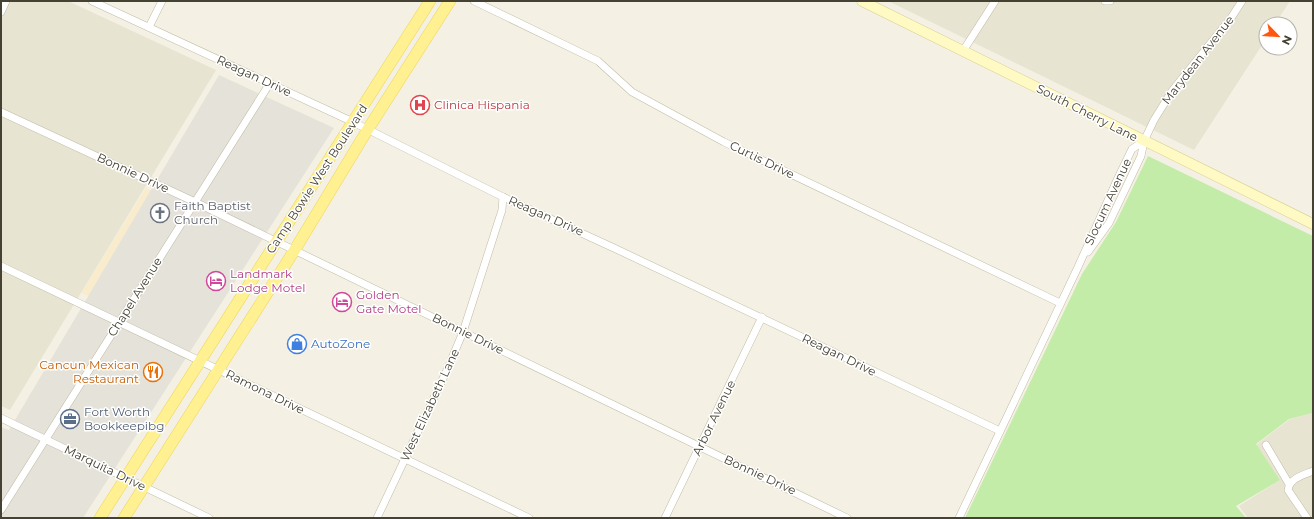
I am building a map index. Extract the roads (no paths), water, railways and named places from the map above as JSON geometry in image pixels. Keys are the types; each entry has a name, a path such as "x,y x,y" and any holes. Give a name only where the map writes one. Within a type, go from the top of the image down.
{"main road":[{"name":"Camp Bowie West Boulevard","path":"100,518 124,478 201,361 430,1"},
{"name":"Camp Bowie West Boulevard","path":"124,518 219,370 368,129 450,1"}],"street":[{"path":"1,12 6,1"},
{"name":"Reagan Drive","path":"92,1 368,129 503,197 762,317 1000,431"},
{"path":"149,27 162,1"},
{"name":"Curtis Drive","path":"474,1 598,61 632,92 724,142 1060,303"},
{"name":"South Cherry Lane","path":"862,1 1313,224"},
{"path":"963,51 995,1"},
{"path":"1105,1 1110,1"},
{"name":"Marydean Avenue","path":"1144,141 1154,120 1172,91 1231,18 1242,1"},
{"name":"Chapel Avenue","path":"1,510 270,83"},
{"name":"Bonnie Drive","path":"1,112 195,202 848,518"},
{"name":"Slocum Avenue","path":"1078,267 1108,223 1141,156 1144,141"},
{"name":"Slocum Avenue","path":"959,518 1132,149 1144,141"},
{"name":"West Elizabeth Lane","path":"377,518 406,459 463,332 502,210 503,197"},
{"name":"Ramona Drive","path":"1,266 529,518"},
{"name":"Arbor Avenue","path":"665,518 762,317"},
{"name":"Marquita Drive","path":"1,418 209,518"},
{"path":"1266,445 1306,518"},
{"path":"1289,487 1293,480 1313,471"}],"place":[{"name":"Clinica Hispania","path":"420,105"},
{"name":"Faith Baptist Church","path":"160,213"},
{"name":"Landmark Lodge Motel","path":"216,281"},
{"name":"Golden Gate Motel","path":"342,302"},
{"name":"AutoZone","path":"297,344"},
{"name":"Cancun Mexican Restaurant","path":"153,372"},
{"name":"Fort Worth Bookkeepibg","path":"70,419"}]}
